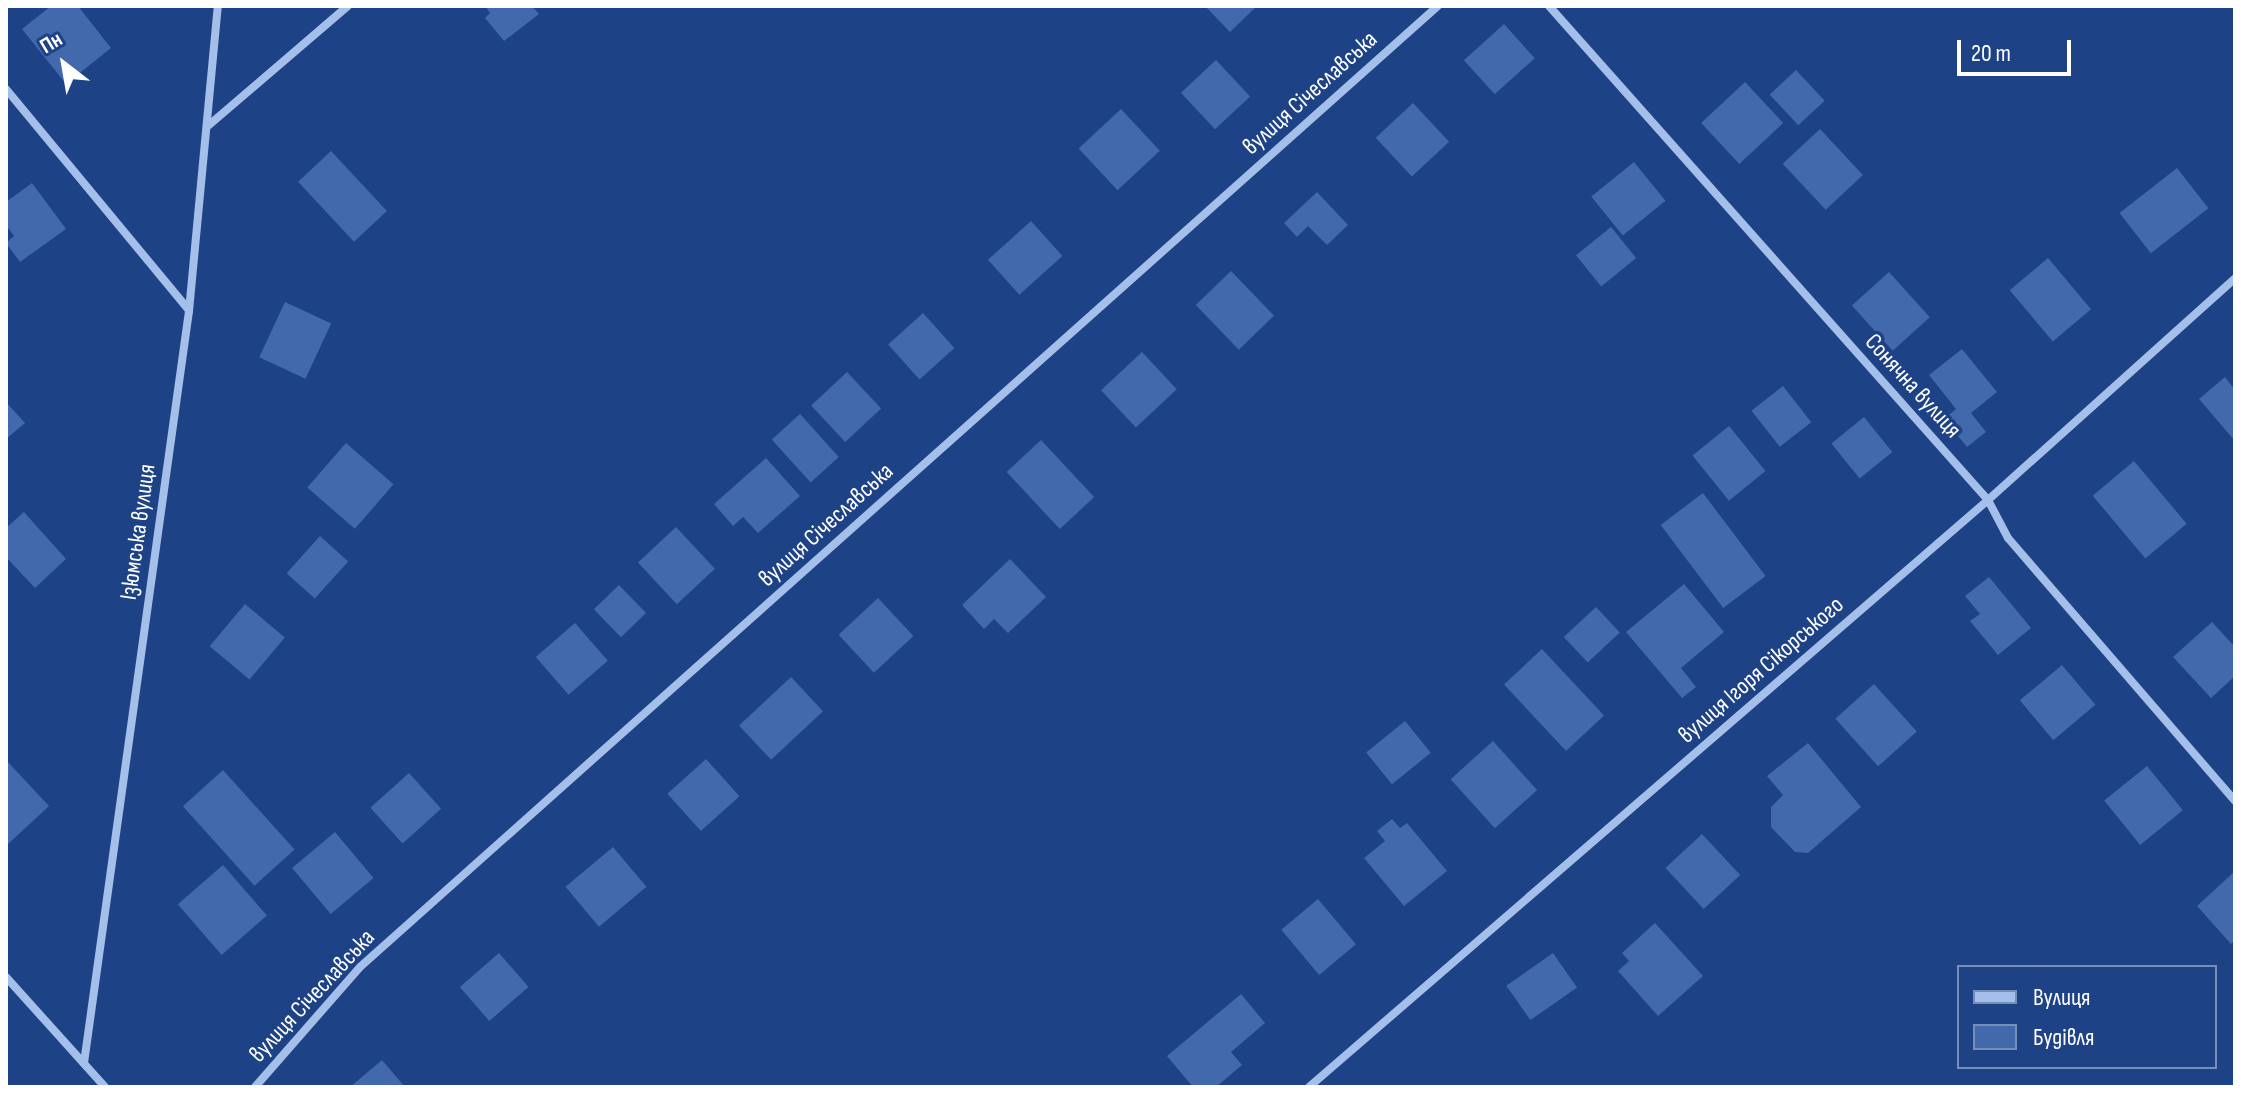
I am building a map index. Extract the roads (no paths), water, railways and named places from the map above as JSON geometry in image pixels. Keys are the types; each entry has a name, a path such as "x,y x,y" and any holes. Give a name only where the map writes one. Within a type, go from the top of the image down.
{"street":[{"name":"Ізюмська вулиця","path":"84,1063 189,311 218,6"},
{"path":"209,125 348,6"},
{"name":"вулиця Січеславська","path":"255,1087 360,967 1438,6"},
{"name":"Сонячна вулиця","path":"1549,6 1988,500 2008,538 2235,801"},
{"path":"6,89 189,311"},
{"name":"вулиця Ігоря Сікорського","path":"1309,1087 1988,500 2235,278"},
{"path":"6,977 105,1087"}]}
